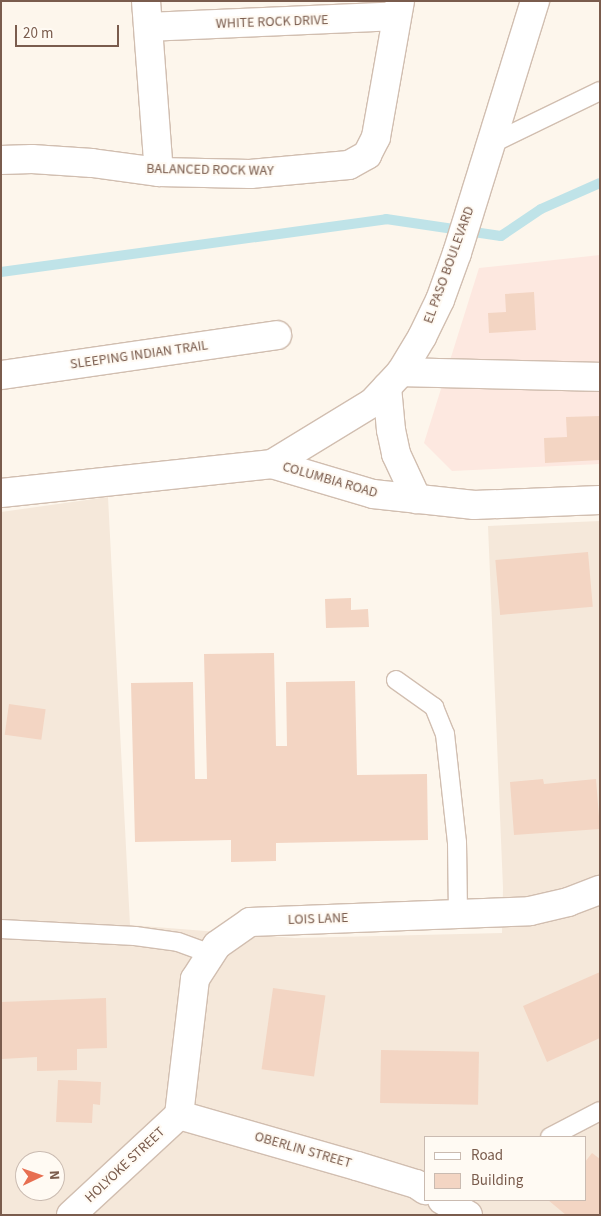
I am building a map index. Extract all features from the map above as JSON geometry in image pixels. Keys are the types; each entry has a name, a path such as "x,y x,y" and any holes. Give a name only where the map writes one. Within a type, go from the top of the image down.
{"street":[{"name":"EL PASO BOULEVARD","path":"272,464 372,403 394,380 422,337 440,300 457,253 535,1"},
{"name":"WHITE ROCK DRIVE","path":"147,14 398,9"},
{"name":"BALANCED ROCK WAY","path":"1,160 32,159 92,163 159,172 250,174 349,165 367,155 376,138 398,9"},
{"path":"147,14 159,172"},
{"name":"SLEEPING INDIAN TRAIL","path":"1,376 276,335"},
{"path":"417,499 396,454 391,430 394,380 598,375"},
{"name":"COLUMBIA ROAD","path":"1,492 272,464 373,494 417,499 474,505 600,500"},
{"name":"LOIS LANE","path":"180,1115 195,979 216,945 250,922 530,911 568,902 600,890"},
{"name":"OBERLIN STREET","path":"180,1115 358,1166 416,1184 424,1189"},
{"name":"HOLYOKE STREET","path":"71,1215 180,1115"}],"lane":[{"path":"491,144 600,91"},
{"path":"396,680 434,707 445,734 457,842 458,914"},
{"path":"1,929 135,936 178,942 211,954"},
{"path":"552,1136 600,1111"}],"shaded area":[{"path":"600,255 600,464 452,471 424,443 479,268"},
{"path":"108,497 130,925 295,938 502,933 503,888 488,526 600,521 600,1215 1,1215 1,512"}],"building":[{"path":"534,292 536,330 489,333 488,313 506,312 505,294"},
{"path":"600,416 600,460 545,463 544,438 567,437 566,417"},
{"path":"588,552 593,607 500,615 495,560"},
{"path":"351,598 351,610 368,609 369,627 326,628 325,599"},
{"path":"274,653 276,746 287,746 286,682 355,681 357,775 427,774 428,840 276,843 276,861 231,862 231,840 135,842 131,683 193,682 195,779 207,779 204,654"},
{"path":"9,704 46,709 41,740 5,735"},
{"path":"543,779 544,784 596,779 600,829 514,835 510,782"},
{"path":"600,972 600,1038 547,1062 523,1006"},
{"path":"273,988 325,995 314,1077 262,1069"},
{"path":"106,998 107,1048 77,1049 77,1070 37,1071 37,1057 2,1059 1,1002"},
{"path":"381,1050 479,1052 478,1105 380,1103"},
{"path":"58,1080 101,1082 100,1105 93,1104 92,1123 56,1122"},
{"path":"592,1153 600,1159 600,1215 566,1215 549,1201 586,1201 586,1161"}],"waterway":[{"path":"1,272 386,219 501,236 541,209 600,183"}]}
